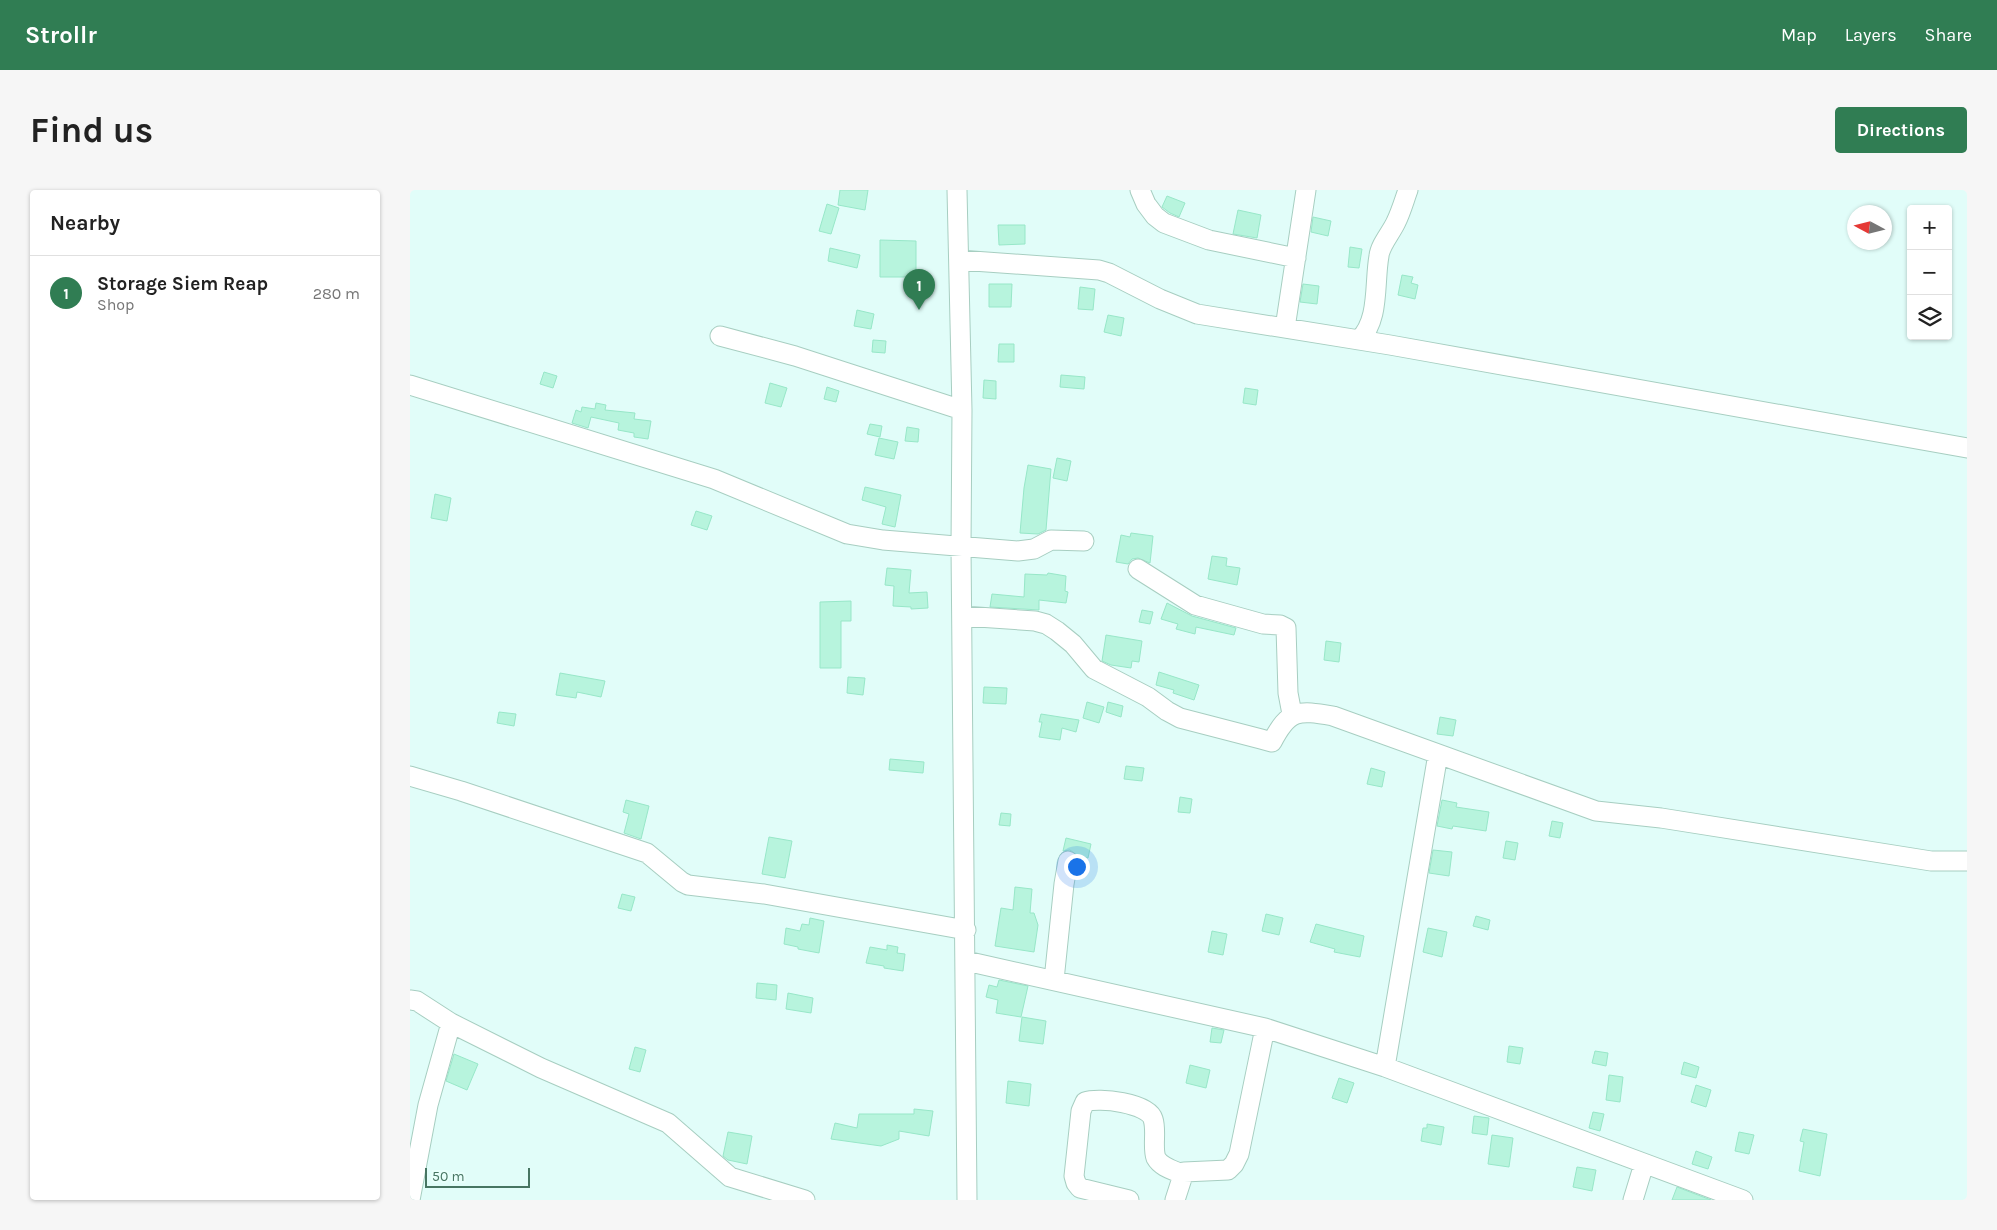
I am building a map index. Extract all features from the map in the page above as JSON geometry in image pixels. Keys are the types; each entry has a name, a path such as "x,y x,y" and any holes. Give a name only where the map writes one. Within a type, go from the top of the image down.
{"street":[{"path":"957,190 962,410 961,547 968,1200"},
{"path":"1140,190 1146,204 1155,216 1164,223 1209,240 1296,258"},
{"path":"1285,328 1306,190"},
{"path":"1359,340 1367,333 1370,326 1380,250 1397,221 1408,190"},
{"path":"959,260 1110,272 1160,299 1192,313 1359,340 1967,448"},
{"path":"720,336 803,358 962,410"},
{"path":"410,386 714,480 847,534 867,538 961,547 1026,551 1051,540 1084,541"},
{"path":"1138,569 1195,605 1262,624 1280,625 1286,628 1288,693 1292,714"},
{"path":"963,616 1036,621 1046,624 1073,644 1094,669 1148,697 1167,712 1180,718 1272,742 1286,719 1292,714 1314,713 1333,716 1596,811 1661,818 1931,861 1967,861"},
{"path":"1385,1066 1438,754"},
{"path":"410,776 461,791 647,854 688,885 764,894 966,930"},
{"path":"1054,980 1068,861"},
{"path":"966,960 1265,1028 1385,1066 1743,1200"},
{"path":"410,1000 416,1001 450,1023 541,1068 668,1123 730,1177 805,1200"},
{"path":"410,1200 428,1105 450,1023"},
{"path":"1175,1200 1182,1174 1186,1171 1228,1170 1234,1164 1239,1154 1265,1028"},
{"path":"1130,1200 1080,1188 1076,1183 1074,1176 1080,1111 1085,1102 1093,1099 1140,1106 1148,1110 1153,1118 1156,1157 1162,1165 1182,1174"},
{"path":"1633,1200 1644,1164"}],"building":[{"path":"840,190 868,190 865,210 838,205"},
{"path":"1167,196 1185,203 1179,217 1162,207"},
{"path":"827,204 839,208 831,234 819,231"},
{"path":"1238,210 1261,215 1257,238 1233,234"},
{"path":"1313,217 1331,221 1328,236 1311,232"},
{"path":"998,225 1025,225 1025,244 999,245"},
{"path":"880,240 916,241 916,277 880,277"},
{"path":"1350,247 1362,249 1359,268 1348,267"},
{"path":"830,248 860,255 857,268 828,261"},
{"path":"1402,275 1413,277 1411,283 1418,285 1415,299 1398,295"},
{"path":"989,284 1012,284 1011,307 989,307"},
{"path":"1303,284 1319,286 1317,304 1300,302"},
{"path":"1080,287 1095,289 1093,310 1078,309"},
{"path":"857,310 874,314 871,329 854,326"},
{"path":"1108,315 1124,318 1121,336 1104,332"},
{"path":"873,340 886,341 885,353 872,352"},
{"path":"999,344 1014,344 1014,362 998,362"},
{"path":"544,372 557,376 553,388 540,384"},
{"path":"1061,375 1085,377 1084,389 1060,387"},
{"path":"984,380 996,381 996,399 983,398"},
{"path":"770,383 787,388 781,407 765,403"},
{"path":"827,387 839,391 836,402 824,399"},
{"path":"1245,388 1258,390 1256,405 1243,403"},
{"path":"596,403 606,405 605,410 635,413 634,419 651,421 648,439 634,437 634,433 618,430 619,423 591,417 588,428 572,423 576,410 581,412 582,407 595,409"},
{"path":"870,424 882,426 880,437 867,434"},
{"path":"907,427 919,429 918,442 905,441"},
{"path":"879,438 898,442 894,459 875,455"},
{"path":"1057,458 1071,461 1067,481 1053,478"},
{"path":"1028,465 1051,469 1046,530 1038,534 1020,533"},
{"path":"865,487 901,495 895,527 882,524 886,507 862,500"},
{"path":"435,494 451,498 447,521 431,518"},
{"path":"696,511 712,516 707,530 691,525"},
{"path":"1131,533 1153,536 1150,563 1138,558 1132,559 1128,564 1116,562 1121,535 1130,537"},
{"path":"1212,556 1227,558 1226,566 1240,568 1237,585 1208,579"},
{"path":"887,568 911,570 909,593 927,592 928,608 911,609 911,607 893,606 894,586 885,585"},
{"path":"1048,573 1066,576 1065,591 1068,592 1066,603 1039,600 1039,610 990,607 992,594 1024,597 1025,574 1047,575"},
{"path":"851,601 851,621 841,621 841,668 820,668 820,602"},
{"path":"1167,603 1192,616 1236,628 1234,635 1196,627 1195,634 1176,629 1178,624 1161,619"},
{"path":"1142,610 1153,612 1150,624 1139,622"},
{"path":"1106,635 1142,641 1139,662 1132,661 1131,668 1111,665 1102,661"},
{"path":"1326,641 1341,643 1339,662 1324,660"},
{"path":"1159,672 1199,685 1194,700 1173,693 1174,690 1156,685"},
{"path":"560,673 605,681 601,697 577,692 576,698 556,695"},
{"path":"848,677 865,678 863,695 847,693"},
{"path":"984,687 1007,688 1006,704 983,703"},
{"path":"1087,702 1104,707 1099,723 1083,718"},
{"path":"1108,702 1123,706 1121,717 1106,712"},
{"path":"499,712 516,714 514,726 497,723"},
{"path":"1041,714 1079,720 1076,732 1062,728 1060,740 1039,737 1042,722 1039,722"},
{"path":"1440,717 1456,720 1453,736 1437,734"},
{"path":"890,759 924,762 923,773 889,770"},
{"path":"1126,766 1144,768 1142,781 1124,779"},
{"path":"1371,768 1385,772 1382,787 1367,784"},
{"path":"1180,797 1192,799 1190,813 1178,812"},
{"path":"626,800 649,806 641,839 624,833 629,814 623,812"},
{"path":"1442,800 1457,803 1456,807 1489,812 1486,831 1453,826 1452,829 1437,826"},
{"path":"1001,813 1011,814 1010,826 999,825"},
{"path":"1552,821 1563,823 1560,838 1549,836"},
{"path":"769,837 792,841 785,878 762,874"},
{"path":"1066,838 1091,844 1088,858 1078,856 1070,850 1063,851"},
{"path":"1506,841 1518,843 1515,860 1503,858"},
{"path":"1433,850 1452,852 1449,876 1429,873"},
{"path":"1015,887 1032,889 1030,913 1034,913 1038,925 1034,952 995,946 1001,908 1013,910"},
{"path":"622,894 635,897 631,911 618,908"},
{"path":"1266,914 1283,918 1279,935 1262,931"},
{"path":"1476,916 1490,920 1488,930 1473,926"},
{"path":"810,918 824,921 819,953 784,944 786,928 800,931 802,924 809,925"},
{"path":"1316,924 1364,936 1360,957 1334,952 1335,949 1310,942"},
{"path":"1428,928 1447,932 1442,957 1423,952"},
{"path":"1212,931 1227,934 1223,955 1208,952"},
{"path":"887,945 898,947 897,953 905,954 903,971 866,963 870,947 887,950"},
{"path":"999,980 1028,986 1021,1017 996,1013 998,1000 986,997 989,985 997,987"},
{"path":"757,983 777,985 776,1000 756,998"},
{"path":"788,993 813,998 811,1013 786,1009"},
{"path":"1022,1017 1046,1021 1043,1044 1019,1041"},
{"path":"1212,1028 1224,1030 1221,1043 1210,1042"},
{"path":"1509,1046 1523,1048 1520,1064 1507,1062"},
{"path":"635,1047 646,1050 640,1072 629,1069"},
{"path":"1595,1051 1608,1053 1606,1066 1592,1063"},
{"path":"454,1054 478,1064 467,1090 446,1081"},
{"path":"1684,1062 1699,1067 1696,1078 1681,1074"},
{"path":"1190,1065 1210,1070 1206,1088 1186,1083"},
{"path":"1609,1075 1623,1077 1620,1102 1606,1100"},
{"path":"1339,1078 1354,1083 1347,1103 1332,1098"},
{"path":"1008,1081 1031,1084 1029,1106 1006,1103"},
{"path":"1696,1085 1711,1090 1706,1107 1691,1102"},
{"path":"914,1109 933,1111 929,1136 899,1131 899,1139 881,1146 831,1139 835,1123 857,1128 859,1114 914,1114"},
{"path":"1593,1112 1604,1114 1600,1131 1589,1128"},
{"path":"1474,1116 1489,1118 1487,1135 1472,1133"},
{"path":"1427,1124 1444,1127 1441,1145 1421,1141 1423,1128 1427,1128"},
{"path":"1803,1129 1827,1134 1820,1176 1799,1171 1804,1142 1800,1141"},
{"path":"728,1132 752,1136 747,1164 728,1160 723,1156"},
{"path":"1739,1132 1754,1135 1749,1154 1735,1151"},
{"path":"1492,1135 1513,1138 1509,1167 1488,1164"},
{"path":"1696,1151 1712,1157 1708,1169 1692,1164"},
{"path":"1577,1167 1596,1170 1592,1191 1573,1187"},
{"path":"1677,1187 1711,1200 1672,1200"}],"place":[{"name":"Storage Siem Reap","path":"919,310"}]}
